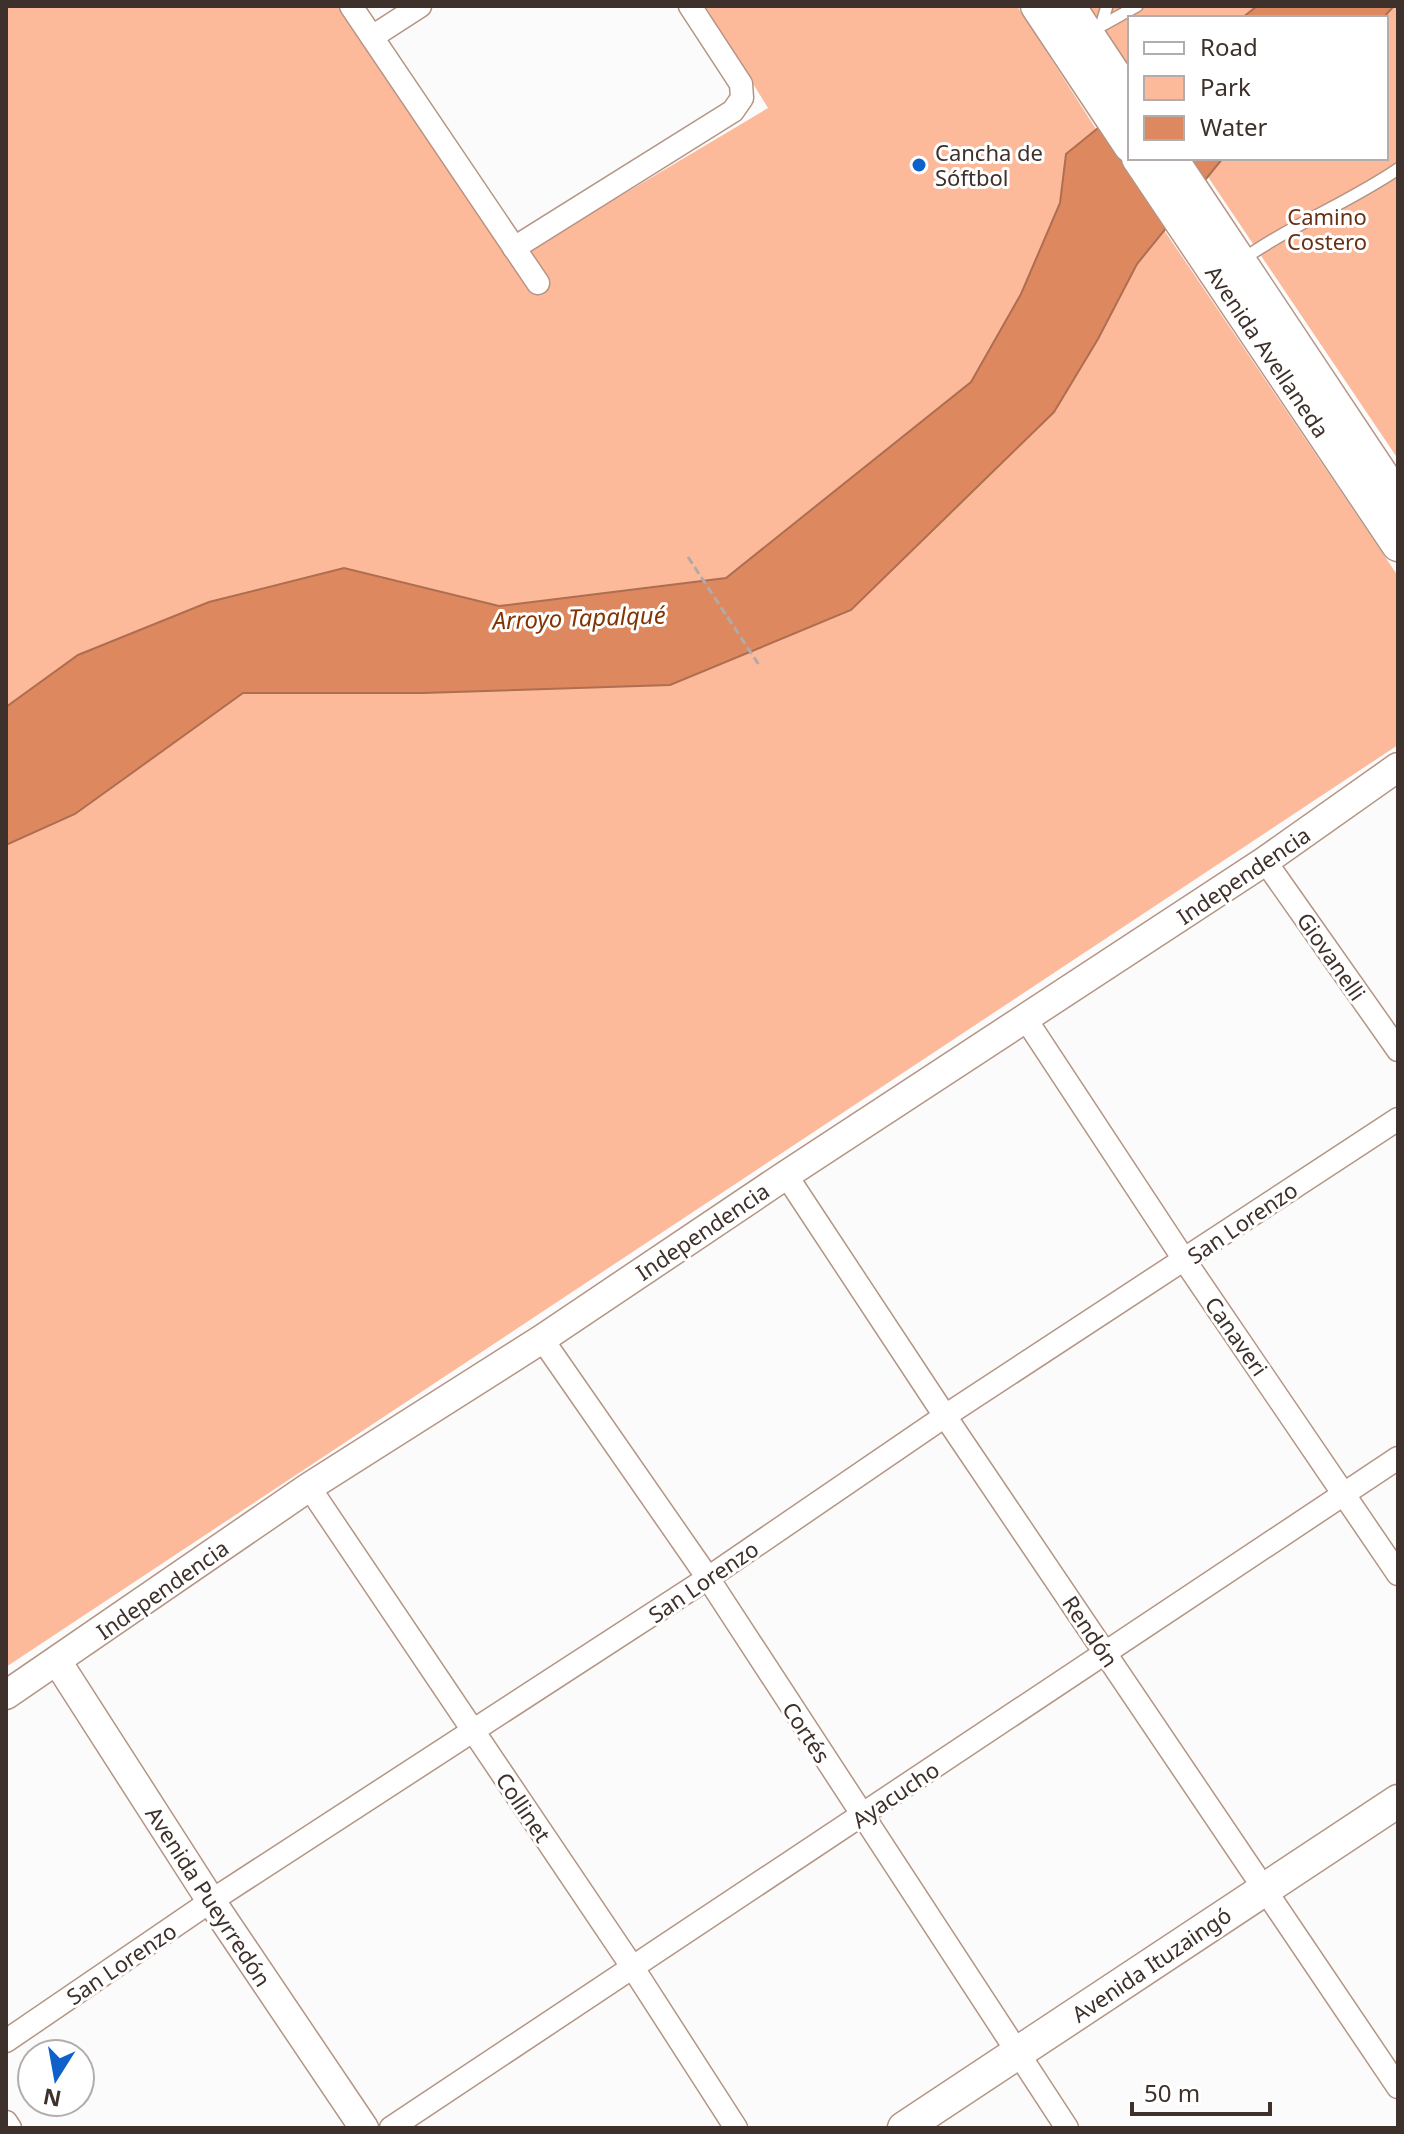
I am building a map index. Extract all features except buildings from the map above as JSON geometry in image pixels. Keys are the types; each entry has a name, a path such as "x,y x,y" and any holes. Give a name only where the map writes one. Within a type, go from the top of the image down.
{"main road":[{"path":"1037,6 1087,40"},
{"path":"1069,6 1115,92 1128,139"},
{"name":"Avenida Avellaneda","path":"1140,160 1222,257 1398,499"},
{"name":"Avenida Avellaneda","path":"1172,160 1222,257 1398,545"},
{"name":"Avenida Ituzaingó","path":"904,2128 1023,2062 1270,1897 1398,1801"},
{"name":"Avenida Ituzaingó","path":"1270,1897 1398,1826"},
{"name":"Avenida Ituzaingó","path":"944,2128 1023,2062"}],"street":[{"path":"351,6 538,283"},
{"path":"372,37 420,6"},
{"path":"514,248 733,111 742,98 741,84 690,6"},
{"name":"Independencia","path":"6,1695 309,1487 542,1339 1265,861 1398,767"},
{"name":"Giovanelli","path":"1265,861 1398,1050"},
{"name":"Canaveri","path":"1025,1018 1185,1261 1398,1574"},
{"name":"San Lorenzo","path":"6,2041 211,1901 474,1733 945,1416 1398,1119"},
{"name":"Rendón","path":"786,1175 1398,2087"},
{"name":"Cortés","path":"542,1339 708,1578 1067,2128"},
{"name":"Ayacucho","path":"391,2128 1398,1458"},
{"name":"Collinet","path":"309,1487 633,1968 736,2128"},
{"name":"Avenida Pueyrredón","path":"57,1661 211,1901 364,2128"},
{"path":"6,2122 10,2128"}],"lane":[{"path":"1087,40 1107,6"},
{"path":"1087,40 1137,6"},
{"path":"1222,257 1268,241 1375,185 1398,169"}],"path":[{"path":"688,557 759,665"}],"green space":[{"path":"6,6 337,6 511,261 768,108 705,6 1017,6 1096,129 1066,154 1060,203 1021,294 971,382 726,578 499,606 344,568 78,655 6,707"},
{"path":"1084,6 1257,6 1244,16 1128,16 1128,71"},
{"name":"Camino Costero","path":"1394,6 1398,6 1398,459 1208,177 1221,160 1388,160 1388,16 1385,16"},
{"path":"1164,230 1398,576 1398,745 6,1667 6,845 75,814 243,693 423,693 670,685 851,610 1054,412 1098,339 1137,264"}],"water":[{"path":"1257,6 1394,6 1385,16 1244,16"},
{"name":"Arroyo Tapalqué","path":"1128,104 1128,160 1221,160 1137,264 1098,339 1054,412 851,610 670,685 423,693 243,693 75,814 6,845 6,707 78,655 209,602 344,568 499,606 726,578 971,382 1021,294 1060,203 1066,154"}],"place":[{"name":"Cancha de Sóftbol","path":"919,165"}]}
